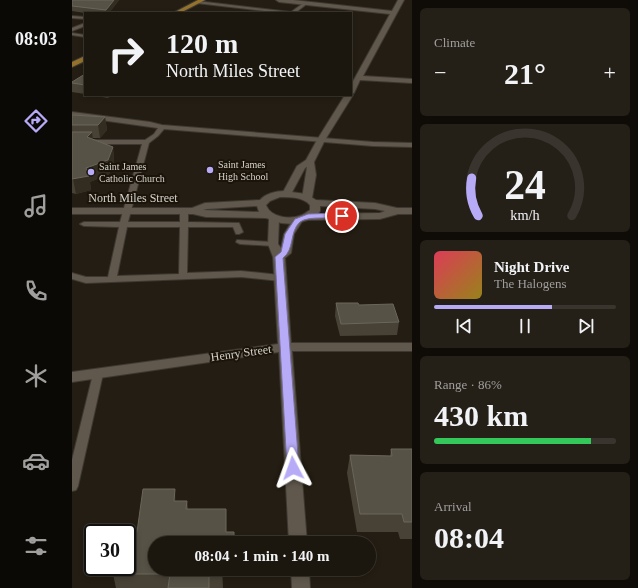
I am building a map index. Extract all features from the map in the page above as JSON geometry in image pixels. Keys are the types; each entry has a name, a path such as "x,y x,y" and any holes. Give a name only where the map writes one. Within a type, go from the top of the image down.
{"main road":[{"path":"178,12 199,1"},
{"path":"72,65 84,59"}],"street":[{"path":"279,0 394,13"},
{"path":"401,0 355,81 412,81"},
{"path":"287,194 301,166 310,162 321,140 348,96"},
{"path":"308,217 315,211 316,207 310,200 309,182 313,168 310,162"},
{"path":"298,536 279,257 273,244 270,217 260,207 262,203 272,196 287,194 310,200 375,206 397,211 412,211"},
{"name":"North Miles Street","path":"189,211 206,206 262,203"},
{"name":"North Miles Street","path":"72,211 189,211 206,214 270,217 289,221 308,217"},
{"path":"308,217 380,216 397,211"},
{"path":"279,257 285,253 289,234 298,220"},
{"name":"Henry Street","path":"72,377 285,347 412,346"},
{"path":"300,576 301,588"}],"lane":[{"path":"199,1 284,12"},
{"path":"293,12 306,3"},
{"path":"72,17 84,18"},
{"path":"72,30 84,24"},
{"path":"72,34 84,36"},
{"path":"72,114 150,124 162,127 373,144 412,144"},
{"path":"72,142 146,142 156,135 162,127"},
{"path":"112,278 126,211 146,142"},
{"path":"183,276 185,224 189,211"},
{"path":"84,224 236,225 239,232"},
{"path":"240,242 273,244"},
{"path":"72,276 86,280 241,274 280,278"},
{"path":"72,486 98,374"}],"building":[{"path":"72,0 114,0 106,10 72,6"},
{"path":"84,75 84,85 72,82"},
{"path":"72,115 105,117 98,125 72,125"},
{"path":"72,132 92,132 87,137 113,147 108,160 86,168 89,176 72,179"},
{"path":"336,303 358,303 359,305 393,304 399,322 341,324"},
{"path":"391,449 412,449 412,522 404,522 402,514 360,514 350,455 392,456"},
{"path":"143,489 175,489 174,501 187,501 186,509 226,509 226,532 234,532 234,536 148,536 148,574 136,574 137,532"},
{"path":"170,576 209,576 209,588 168,588"}],"place":[{"name":"Saint James High School","path":"210,170"},
{"name":"Saint James Catholic Church","path":"91,172"}],"route":[{"path":"293,468 279,257 285,253 289,234 298,220 308,217 342,216"}]}
